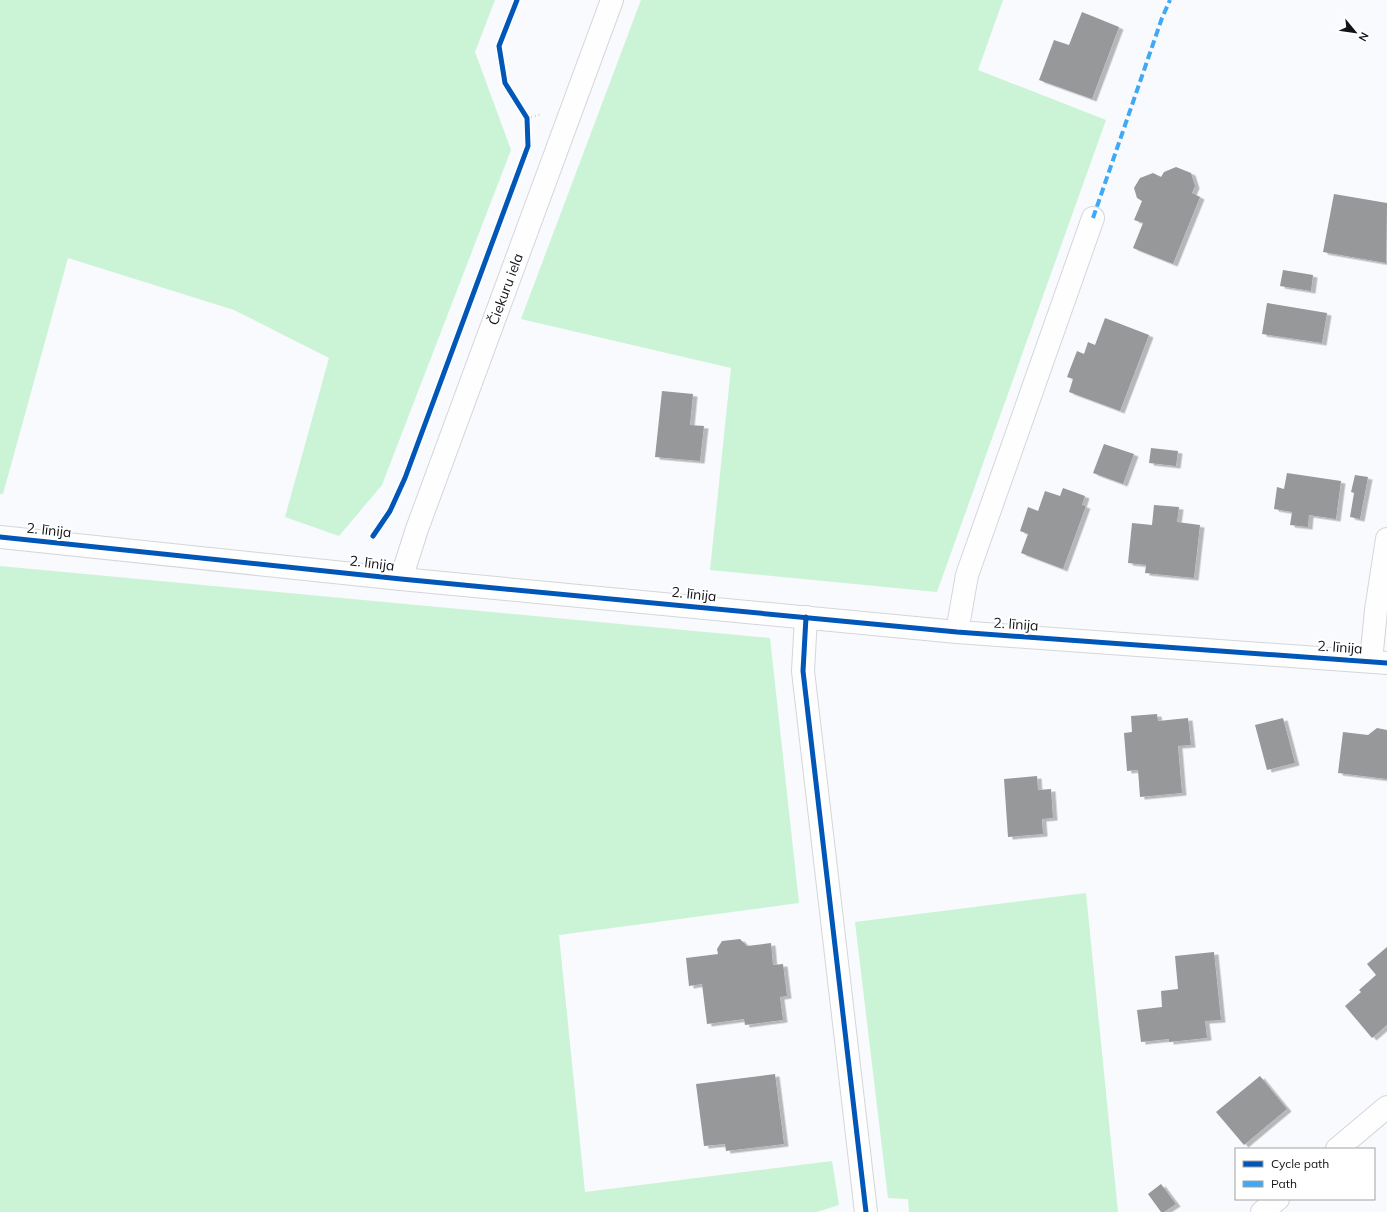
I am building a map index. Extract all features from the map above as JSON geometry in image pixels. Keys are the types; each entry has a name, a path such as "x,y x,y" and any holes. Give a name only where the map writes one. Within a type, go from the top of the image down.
{"street":[{"name":"Čiekuru iela","path":"401,579 419,522 612,0"},
{"path":"957,632 967,575 1093,218"},
{"name":"2. līnija","path":"0,537 401,579 957,632 1379,662"},
{"path":"1379,662 1376,610 1387,539"},
{"path":"806,617 803,671 866,1212"},
{"path":"1338,1148 1387,1107"},
{"path":"1262,1212 1277,1200"}],"path":[{"path":"524,112 528,125"}],"green space":[{"path":"0,0 495,0 475,52 511,150 382,485 339,536 285,517 329,358 234,310 68,258 3,494 0,494"},
{"path":"641,0 1003,0 978,70 1106,120 937,592 710,570 731,368 521,319"},
{"path":"0,566 770,638 799,903 559,935 585,1192 832,1161 839,1205 817,1212 0,1212"},
{"path":"1086,893 1118,1212 909,1212 908,1199 888,1198 855,922"}],"building":[{"path":"1082,12 1119,27 1092,99 1039,80 1054,40 1069,45"},
{"path":"1176,167 1191,173 1195,186 1192,193 1200,197 1173,264 1133,248 1143,223 1134,220 1142,201 1137,198 1134,188 1140,178 1153,173 1161,177 1164,172"},
{"path":"1334,194 1387,203 1386,263 1323,252"},
{"path":"1283,270 1313,275 1311,291 1280,286"},
{"path":"1267,303 1327,313 1322,343 1262,334"},
{"path":"1105,318 1149,335 1120,411 1069,392 1073,379 1067,377 1077,351 1084,354 1088,342 1095,345"},
{"path":"662,391 693,394 690,425 704,426 700,461 655,457"},
{"path":"1104,444 1134,454 1123,484 1093,473"},
{"path":"1151,448 1178,451 1176,466 1149,463"},
{"path":"1287,473 1341,481 1336,519 1309,515 1308,527 1290,525 1292,512 1274,509 1277,487 1284,489"},
{"path":"1355,475 1368,477 1360,519 1350,517 1354,493 1351,492"},
{"path":"1063,488 1085,496 1082,505 1086,506 1063,569 1021,553 1028,534 1020,531 1028,507 1038,511 1045,491 1060,496"},
{"path":"1154,505 1179,507 1177,522 1200,525 1194,578 1145,573 1146,565 1128,563 1132,523 1152,525"},
{"path":"1157,714 1158,721 1188,718 1191,745 1178,746 1182,793 1140,797 1138,770 1127,771 1124,733 1132,732 1131,716"},
{"path":"1283,718 1295,763 1267,770 1255,725"},
{"path":"1377,728 1387,730 1387,779 1338,773 1343,732 1368,735"},
{"path":"1037,776 1038,790 1051,789 1053,818 1042,819 1043,834 1008,837 1004,779"},
{"path":"740,939 747,946 771,943 773,965 783,964 787,996 780,997 783,1020 745,1025 744,1019 707,1024 702,984 689,986 686,958 718,954 717,949 722,941"},
{"path":"1387,947 1387,1025 1372,1038 1345,1006 1361,992 1359,990 1376,975 1367,964"},
{"path":"1214,952 1221,1020 1205,1021 1207,1038 1169,1042 1169,1039 1141,1042 1137,1010 1162,1007 1161,991 1178,989 1175,956"},
{"path":"775,1074 784,1144 726,1151 725,1144 704,1146 696,1084"},
{"path":"1260,1076 1287,1109 1244,1145 1216,1112"},
{"path":"1161,1184 1176,1204 1164,1212 1161,1212 1148,1194"}],"marked path":[{"path":"1093,218 1162,18 1170,0"}],"cycle path":[{"path":"373,536 390,511 405,478 528,146 527,118 505,83 499,46 517,0"},
{"path":"0,537 401,579 957,632 1387,663"},
{"path":"806,617 803,671 866,1212"}]}
